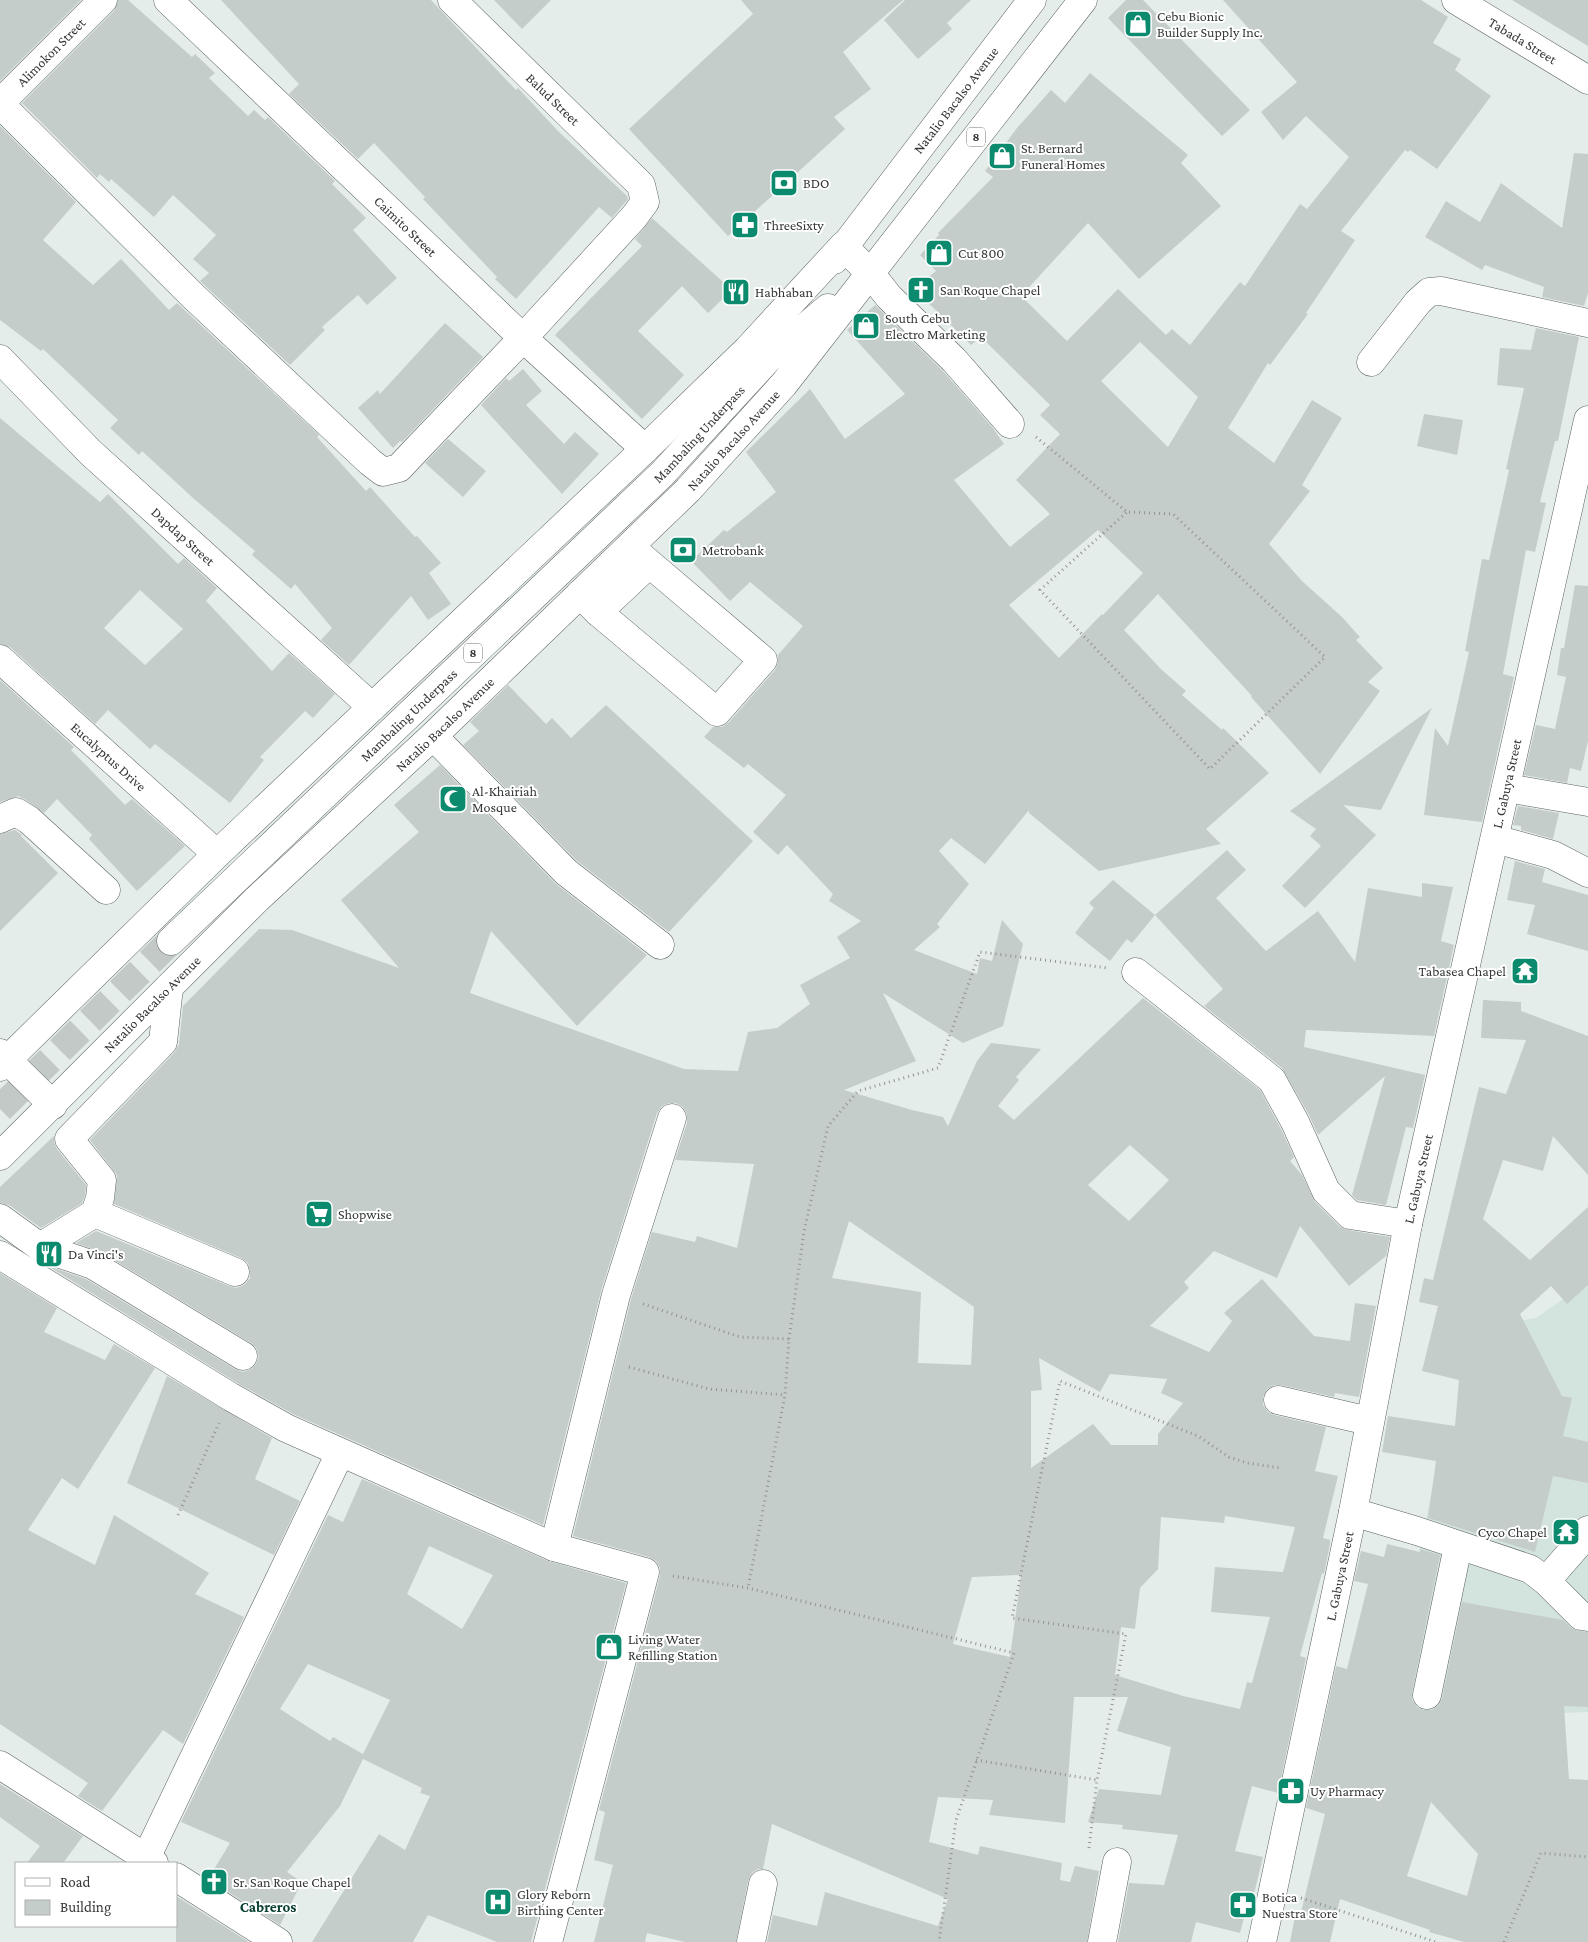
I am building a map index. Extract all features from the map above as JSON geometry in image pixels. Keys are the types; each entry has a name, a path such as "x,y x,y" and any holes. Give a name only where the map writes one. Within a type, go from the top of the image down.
{"street":[{"name":"Alimokon Street","path":"0,103 103,0"},
{"name":"Caimito Street","path":"168,0 523,338 646,449"},
{"name":"Balud Street","path":"452,0 641,185 645,202 634,217 523,338"},
{"name":"Natalio Bacalso Avenue","path":"768,359 843,246 1032,0"},
{"name":"Natalio Bacalso Avenue","path":"0,1156 257,899 433,736 589,603 640,556 688,490 784,384 1083,0"},
{"name":"Tabada Street","path":"1456,0 1588,80"},
{"path":"0,103 193,296 383,472 398,468 523,338"},
{"path":"843,246 870,273 889,297 954,360 1010,424"},
{"name":"Natalio Bacalso Avenue","path":"2,1060 646,449 747,350 843,246"},
{"name":"Natalio Bacalso Avenue","path":"768,359 870,273"},
{"path":"1371,362 1418,302 1429,292 1441,291 1588,324"},
{"name":"Dapdap Street","path":"0,359 90,452 372,707"},
{"name":"Mambaling Underpass","path":"171,941 662,474 768,359"},
{"name":"L. Gabuya Street","path":"1262,1942 1353,1512 1408,1224 1588,420"},
{"path":"589,603 717,712 764,660 640,556"},
{"name":"Eucalyptus Drive","path":"0,658 218,854"},
{"path":"433,736 566,872 660,946"},
{"path":"1506,788 1588,802"},
{"path":"0,820 16,812 29,820 106,890"},
{"path":"1495,840 1553,855 1588,873"},
{"path":"1136,972 1272,1080 1295,1122 1326,1191 1350,1214 1408,1224"},
{"path":"69,1139 163,1042 169,987"},
{"path":"2,1060 52,1105 69,1139 102,1180 100,1198 95,1213 40,1247"},
{"path":"554,1547 616,1295 672,1118"},
{"path":"95,1213 235,1272"},
{"path":"0,1218 40,1247 92,1265 243,1356"},
{"path":"0,1255 231,1397 286,1428 554,1547 645,1572 548,1942"},
{"path":"1278,1400 1370,1421"},
{"path":"0,1765 150,1861 340,1453"},
{"path":"1353,1512 1417,1531 1530,1569 1546,1580 1581,1616 1588,1617"},
{"path":"1546,1580 1588,1534 1588,1530"},
{"path":"1427,1695 1458,1546"},
{"path":"1102,1942 1116,1862"},
{"path":"178,1878 278,1942"},
{"path":"751,1942 763,1884"}],"path":[{"path":"1010,424 1040,439 1127,512 1174,514 1325,657 1210,769 1040,590 1127,512"},
{"path":"748,1588 785,1395 789,1339 804,1231 828,1126 858,1091 938,1068 980,952 1136,972"},
{"path":"616,1295 740,1337 789,1339"},
{"path":"601,1359 709,1389 785,1395"},
{"path":"1116,1862 1088,1856 1097,1780 1126,1634 1012,1618 1060,1380 1198,1436 1228,1457 1247,1464 1281,1468"},
{"path":"178,1514 231,1397"},
{"path":"645,1572 748,1588 1014,1653 956,1820 938,1942"},
{"path":"976,1760 1097,1780"},
{"path":"1504,1942 1540,1853 1588,1857"},
{"path":"1274,1889 1436,1942"}],"shaded area":[{"path":"1588,1282 1588,1712 1385,1720 1439,1456 1532,1402 1489,1326 1536,1318"}],"building":[{"path":"0,0 81,0 0,81"},
{"path":"118,0 128,0 192,57 195,54 215,73 209,78 248,116 254,110 265,120 268,117 335,181 332,184 366,218 353,230 397,278 367,305 358,295 322,327 325,330 290,365 200,281 209,273 193,259 216,235 173,195 154,217 111,179 109,182 100,174 97,178 22,103 114,11"},
{"path":"221,0 431,0 516,90 518,88 558,131 628,199 612,218 599,207 516,299 495,279 497,277 423,199 425,197 374,143 358,159 289,94 299,84"},
{"path":"494,0 551,0 522,29"},
{"path":"741,0 903,0 843,52 871,89 834,117 845,129 728,236 629,129 753,14"},
{"path":"905,0 971,0 947,23 952,29 918,59 884,20"},
{"path":"1126,0 1143,0 1250,110 1222,136 1108,18"},
{"path":"1223,0 1421,0 1448,17 1433,43 1461,59 1455,70 1491,96 1437,169 1410,150 1408,152 1405,150 1341,231 1355,240 1306,313 1308,314 1270,365 1268,363 1228,428 1274,463 1312,400 1342,418 1302,485 1310,491 1269,544 1302,581 1342,617 1360,637 1356,640 1383,668 1368,682 1380,691 1320,774 1252,696 1158,594 1124,630 1162,670 1186,691 1182,695 1222,730 1223,728 1269,773 1206,829 1221,844 1099,871 1029,813 1029,810 985,864 951,838 939,851 969,884 937,924 940,927 914,950 977,974 980,958 992,961 1002,920 1023,944 1003,1026 963,1043 883,993 916,1061 844,1090 943,1117 948,1126 977,1061 991,1043 1041,1049 1016,1077 1019,1080 998,1106 1014,1120 1143,998 1260,1090 1294,1157 1290,1161 1302,1175 1315,1202 1339,1226 1348,1230 1390,1237 1386,1256 1349,1286 1300,1226 1277,1278 1214,1251 1184,1282 1189,1288 1150,1326 1209,1352 1232,1321 1224,1313 1262,1279 1314,1336 1350,1341 1355,1303 1376,1306 1359,1397 1335,1393 1334,1397 1274,1385 1267,1389 1263,1397 1263,1405 1268,1412 1274,1415 1326,1427 1315,1471 1338,1476 1323,1538 1330,1540 1330,1544 1324,1574 1322,1573 1300,1656 1306,1658 1278,1793 1252,1786 1235,1851 1263,1857 1254,1894 1250,1894 1240,1933 1196,1922 1191,1942 1118,1942 1129,1883 1164,1885 1178,1835 1122,1829 1123,1825 1088,1822 1099,1789 1161,1795 1171,1747 1117,1731 1128,1697 1074,1697 1065,1823 989,1815 993,1800 938,1797 929,1842 978,1855 980,1846 1062,1863 1060,1880 1070,1882 1075,1866 1099,1871 1087,1942 767,1942 773,1915 817,1926 825,1892 938,1926 948,1899 772,1824 763,1869 758,1869 752,1873 748,1881 736,1942 685,1942 647,1933 645,1942 594,1942 613,1865 594,1860 605,1812 599,1810 660,1576 660,1568 656,1561 649,1557 573,1536 631,1299 652,1232 695,1242 697,1236 737,1248 754,1164 675,1160 687,1123 687,1114 683,1107 676,1103 662,1106 657,1113 601,1291 543,1525 293,1414 239,1384 48,1266 86,1279 235,1369 243,1372 251,1369 256,1364 259,1356 256,1348 251,1343 101,1252 76,1243 96,1231 229,1286 236,1288 244,1285 250,1278 248,1263 241,1258 114,1204 117,1175 90,1140 174,1053 179,1044 183,1006 259,929 292,930 399,968 341,900 419,832 394,805 440,765 555,883 647,955 577,1026 491,931 470,993 684,1069 738,1071 748,1032 777,1028 810,1004 800,985 850,958 837,937 861,921 829,901 833,894 787,845 778,855 753,832 786,795 748,764 744,768 704,737 713,727 722,727 729,722 775,670 778,663 778,655 803,626 750,582 730,601 691,561 724,530 727,532 776,492 746,452 810,389 845,439 905,394 847,330 875,305 943,371 993,428 1004,444 954,480 1010,547 1050,514 1016,480 1060,434 1040,415 1050,405 981,337 971,345 914,289 936,271 920,255 939,235 938,233 993,177 985,171 1017,128 1051,90 1065,103 1090,73 1188,155 1181,163 1221,206 1139,279 1088,223 1021,296 1067,341 1118,289 1166,335 1172,329 1190,345 1240,282 1245,286 1300,204 1307,209 1349,157 1306,116 1283,140 1261,112 1297,82","holes":["1140,342 1198,397 1168,447 1101,381","1098,530 1143,573 1059,658 1009,605","1130,1145 1169,1180 1129,1221 1088,1185","849,1221 974,1307 971,1365 918,1363 921,1292 832,1278","1039,1358 1100,1392 1110,1374 1167,1379 1161,1393 1183,1403 1158,1434 1158,1445 1111,1445 1093,1424 1031,1468 1031,1391 1042,1390","1225,1516 1295,1527 1283,1572 1215,1567 1211,1612 1270,1617 1252,1683 1247,1682 1240,1709 1183,1696 1115,1675 1121,1627 1135,1629 1140,1588 1158,1569 1161,1517 1224,1523","1021,1575 1010,1657 953,1644 972,1577"]},
{"path":"1512,0 1588,0 1588,46"},
{"path":"0,126 76,202 43,240 93,285 121,259 169,310 177,303 319,435 317,437 366,491 370,487 415,537 417,536 441,563 429,573 451,604 428,620 411,596 349,665 321,640 332,628 295,584 291,589 252,555 255,551 142,451 139,455 110,428 118,420 43,349 41,351 0,320"},
{"path":"1574,153 1588,154 1588,293 1584,306 1542,297 1544,287 1485,265 1482,270 1425,237 1446,201 1480,222 1501,183 1562,228"},
{"path":"652,218 732,290 708,313 682,286 638,331 684,375 642,419 555,335 642,246 635,239"},
{"path":"445,323 483,357 402,442 400,441 393,448 358,408 378,390 380,394"},
{"path":"1536,328 1579,337 1558,441 1555,441 1540,502 1546,503 1535,552 1526,550 1503,674 1514,677 1482,822 1424,815 1435,728 1448,746 1469,652 1465,651 1482,559 1489,560 1509,470 1506,469 1524,388 1497,385 1500,348 1531,350"},
{"path":"523,369 542,391 526,405 564,444 575,432 599,454 562,494 481,405 506,378 509,381"},
{"path":"1424,414 1463,420 1457,455 1417,446"},
{"path":"0,418 100,502 108,494 178,564 184,558 217,588 206,601 272,671 289,653 335,694 313,718 305,711 260,757 264,760 230,803 155,744 150,749 108,710 95,724 10,647 0,644","holes":["140,590 183,629 145,665 104,628"]},
{"path":"448,439 486,471 463,497 425,463"},
{"path":"1575,585 1588,586 1588,741 1581,771 1570,768 1567,783 1524,775 1536,725 1555,729 1566,677 1557,675 1561,648 1564,648"},
{"path":"0,680 74,747 71,750 125,805 132,799 185,846 137,891 89,839 92,835 57,799 44,813 18,796 0,802"},
{"path":"508,685 546,724 552,718 571,738 606,705 753,841 669,932 576,860 463,745 479,731 470,722"},
{"path":"1432,708 1381,810 1343,805 1376,835 1305,908 1282,886 1321,846 1310,836 1316,829 1290,811"},
{"path":"1518,806 1559,813 1553,839 1521,830 1521,826 1513,825"},
{"path":"15,830 58,873 0,931 0,834"},
{"path":"1227,850 1246,870 1216,898 1266,951 1318,911 1355,962 1368,888 1422,897 1422,883 1453,887 1441,941 1454,945 1434,1036 1306,1030 1304,1047 1425,1075 1413,1128 1406,1127 1386,1205 1357,1200 1352,1195 1385,1076 1318,1135 1309,1115 1282,1068 1204,1006 1223,989 1155,915"},
{"path":"1515,861 1545,869 1542,882 1588,895 1588,951 1527,934 1535,905 1507,900"},
{"path":"1113,880 1155,915 1132,943 1127,939 1110,961 1075,933 1094,908 1089,903"},
{"path":"1483,1000 1521,1002 1521,1011 1588,1036 1588,1175 1553,1136 1543,1171 1503,1160 1483,1219 1530,1260 1588,1207 1588,1285 1567,1304 1551,1286 1520,1314 1562,1396 1572,1398 1563,1436 1588,1442 1588,1483 1553,1476 1535,1552 1428,1518 1436,1461 1382,1452 1388,1416 1455,1426 1459,1380 1422,1371 1438,1306 1419,1302 1424,1278 1433,1280 1479,1087 1506,1094 1526,1040 1481,1038"},
{"path":"54,1136 57,1149 86,1185 85,1195 82,1203 41,1228 9,1205 0,1203 0,1187"},
{"path":"0,1273 57,1308 44,1332 105,1360 114,1344 155,1368 78,1489 62,1478 28,1530 95,1565 114,1515 209,1573 195,1594 244,1617 183,1744 163,1730 102,1811 78,1796 88,1783 0,1724"},
{"path":"167,1376 272,1438 255,1479 300,1501 274,1555 127,1483"},
{"path":"362,1479 548,1561 626,1583 531,1942 497,1942 428,1915 413,1942 312,1942 379,1834 405,1850 430,1796 420,1793 422,1788 363,1759 340,1806 287,1872 302,1882 280,1925 208,1879 230,1843 181,1822 328,1515 343,1522","holes":["429,1546 493,1575 462,1629 407,1594","308,1664 390,1700 363,1754 333,1737 330,1741 280,1709"]},
{"path":"1387,1544 1420,1552 1420,1549 1440,1555 1412,1692 1412,1700 1417,1707 1423,1710 1432,1710 1439,1705 1442,1699 1462,1602 1563,1620 1570,1627 1578,1631 1588,1632 1588,1707 1564,1706 1569,1779 1588,1780 1588,1942 1464,1942 1429,1932 1430,1930 1340,1899 1330,1942 1290,1942 1296,1911 1301,1912 1325,1814 1306,1808 1336,1666 1347,1669 1368,1584 1354,1581 1361,1551 1384,1557","holes":["1431,1802 1478,1854 1467,1896 1407,1876"]},
{"path":"0,1784 83,1836 64,1862 28,1862 40,1846 0,1817"},
{"path":"178,1897 249,1942 176,1942"}],"tunnel":[{"path":"0,1109 171,941"}],"place":[{"name":"Cebu Bionic Builder Supply Inc.","path":"1138,24"},
{"name":"St. Bernard Funeral Homes","path":"1002,156"},
{"name":"BDO","path":"784,183"},
{"name":"ThreeSixty","path":"745,225"},
{"name":"Cut 800","path":"939,253"},
{"name":"San Roque Chapel","path":"921,290"},
{"name":"Habhaban","path":"736,292"},
{"name":"South Cebu Electro Marketing","path":"866,326"},
{"name":"Metrobank","path":"683,550"},
{"name":"Al-Khairiah Mosque","path":"453,799"},
{"name":"Tabasea Chapel","path":"1525,971"},
{"name":"Shopwise","path":"319,1214"},
{"name":"Da Vinci's","path":"49,1254"},
{"name":"Cyco Chapel","path":"1566,1532"},
{"name":"Living Water Refilling Station","path":"609,1647"},
{"name":"Uy Pharmacy","path":"1291,1791"},
{"name":"Sr. San Roque Chapel","path":"214,1882"},
{"name":"Glory Reborn Birthing Center","path":"498,1902"},
{"name":"Botica Nuestra Store","path":"1243,1905"}],"district":[{"name":"Cabreros","path":"268,1907"}]}
